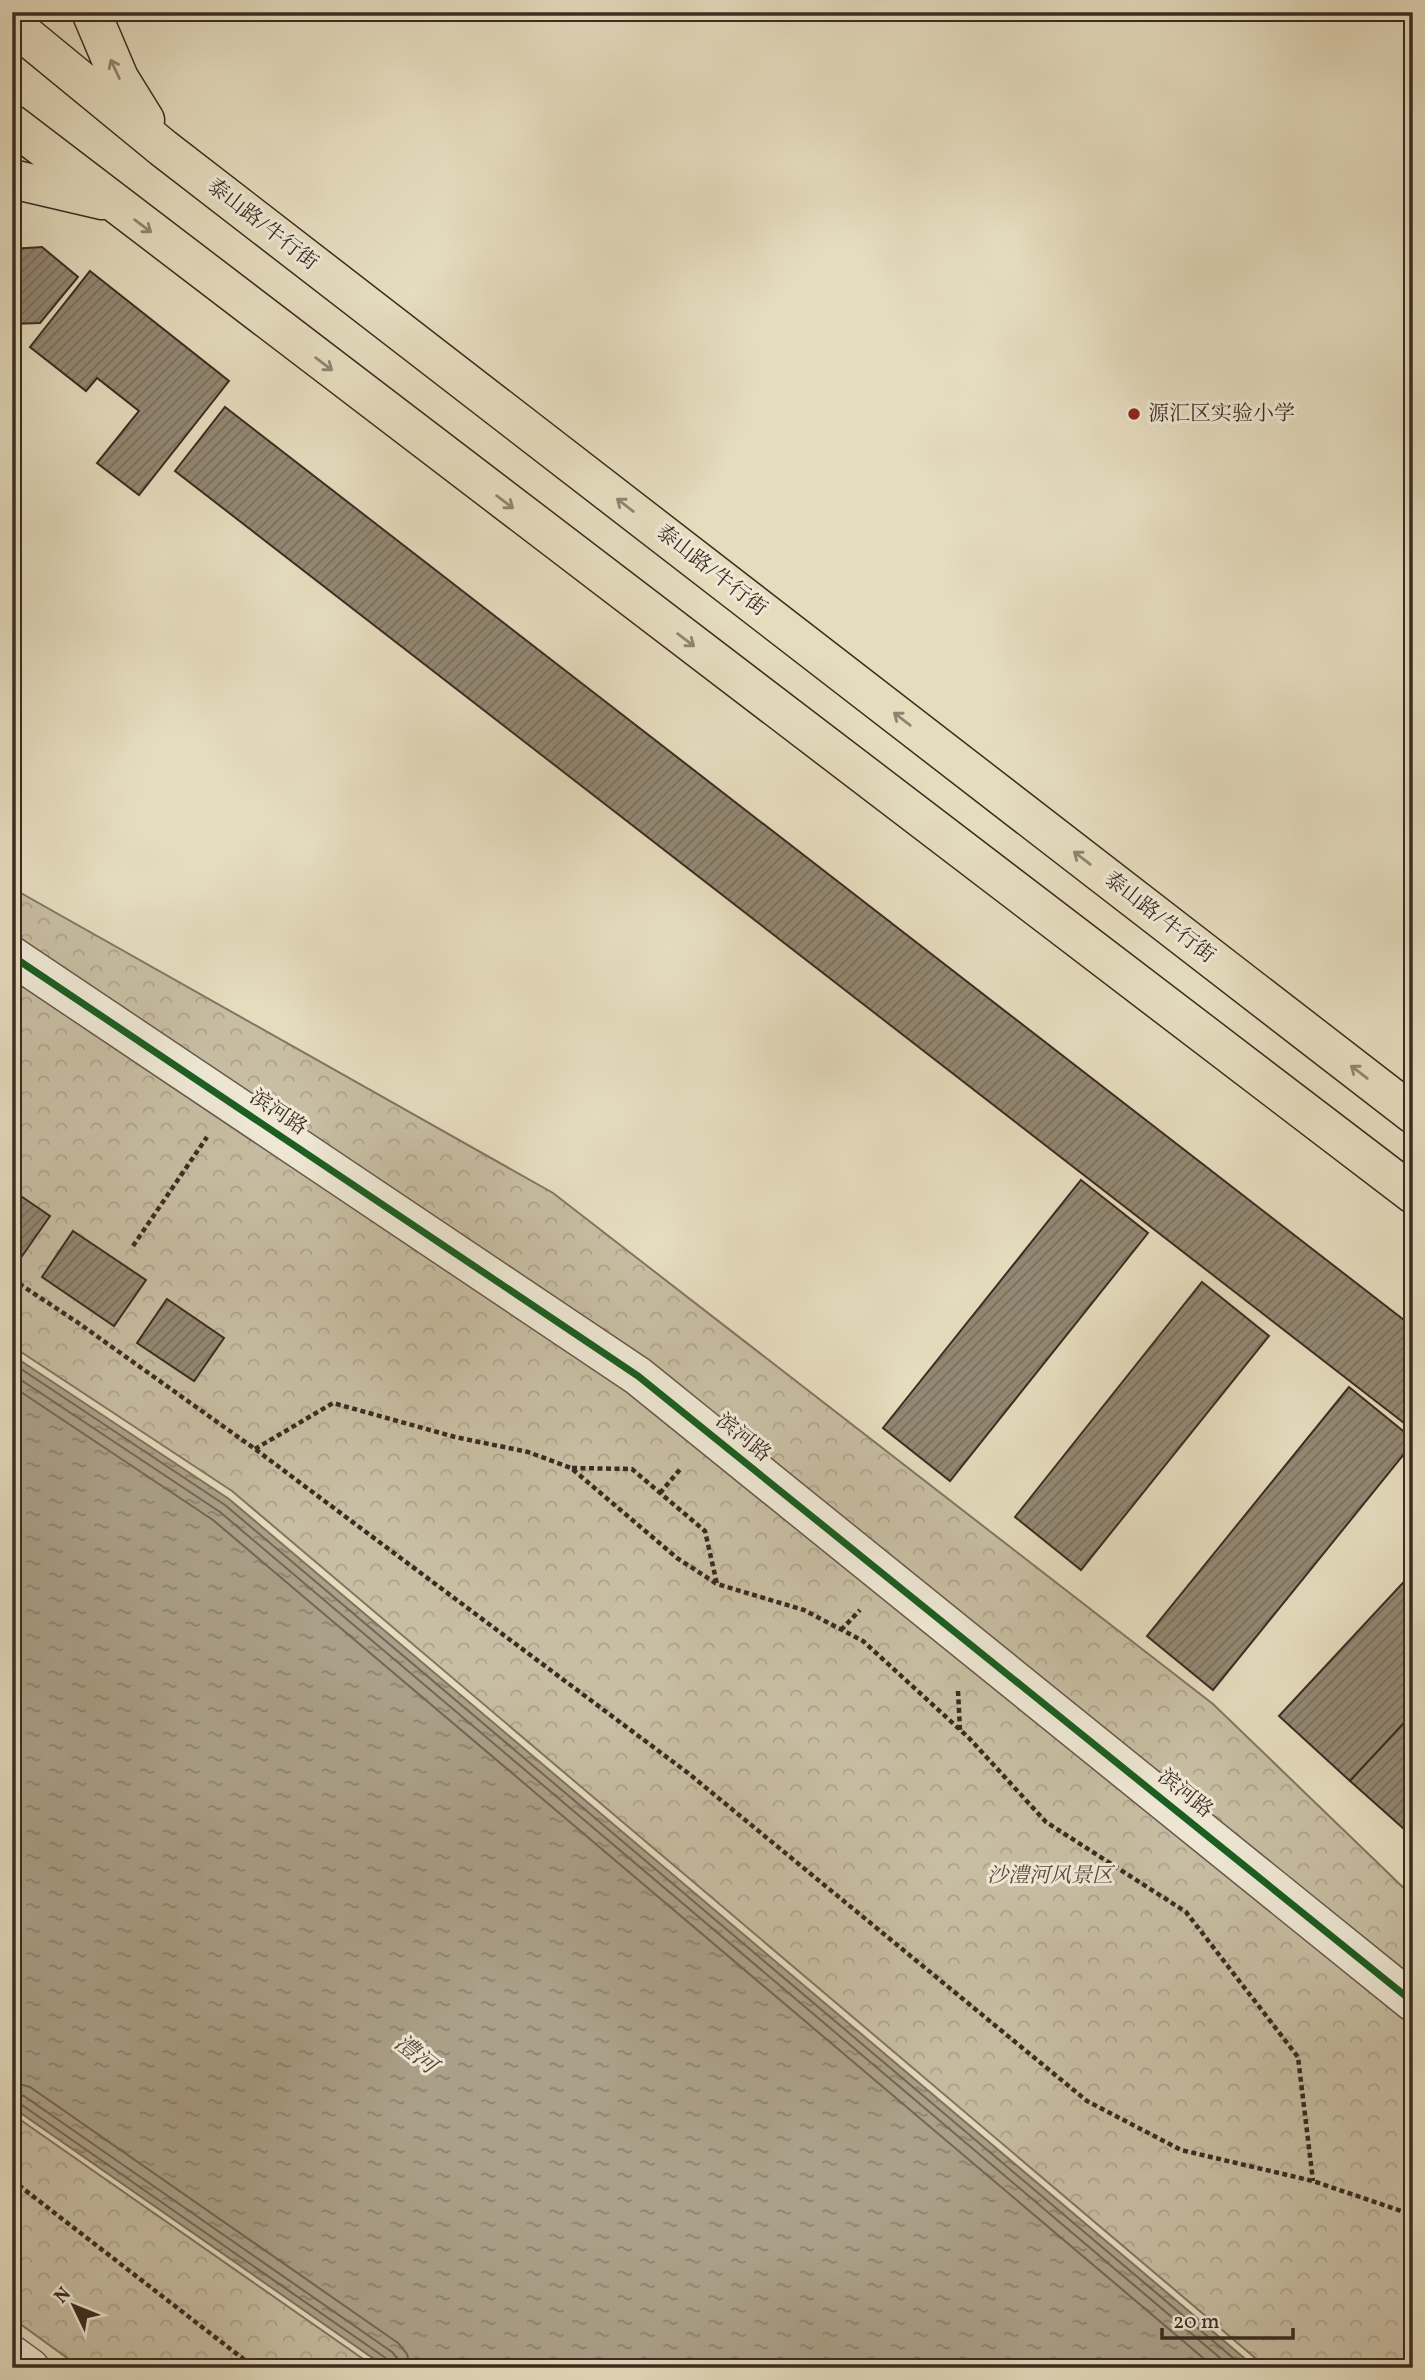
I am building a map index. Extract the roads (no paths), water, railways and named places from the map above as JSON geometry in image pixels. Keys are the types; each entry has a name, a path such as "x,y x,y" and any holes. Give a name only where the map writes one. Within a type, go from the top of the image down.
{"main road":[{"path":"91,12 119,78 163,148"},
{"name":"泰山路/牛行街","path":"12,24 163,148 1413,1114"},
{"path":"12,124 1413,1195"},
{"path":"12,180 112,202"}],"street":[{"name":"滨河路","path":"12,956 638,1376 1413,2002"},
{"path":"12,2355 30,2368"}],"water":[{"name":"澧河","path":"12,1355 229,1499 1256,2368 387,2368 12,2107"}],"place":[{"name":"源汇区实验小学","path":"1134,414"}],"park label":[{"name":"沙澧河风景区","path":"1050,1876"}]}
